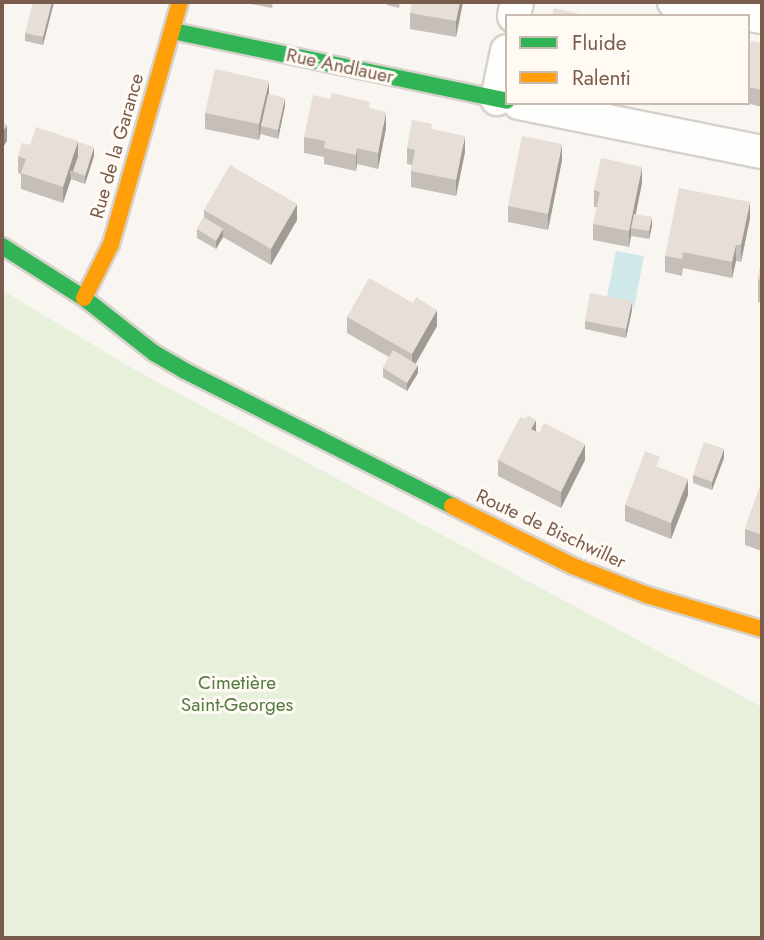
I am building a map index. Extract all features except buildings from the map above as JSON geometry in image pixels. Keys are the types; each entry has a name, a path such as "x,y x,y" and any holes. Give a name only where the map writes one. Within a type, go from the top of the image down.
{"street":[{"name":"Rue de la Garance","path":"84,298 111,244 180,2"},
{"path":"674,2 744,14"},
{"name":"Rue Andlauer","path":"173,30 505,101"},
{"name":"Rue Andlauer","path":"527,105 762,152"},
{"name":"Route de Bischwiller","path":"2,246 84,298 154,353 185,371 332,443 493,528 573,566 672,604 762,629"},
{"name":"Route de Bischwiller","path":"84,298 146,327"},
{"name":"Route de Bischwiller","path":"217,369 332,443"}],"green space":[{"name":"Cimetière Saint-Georges","path":"2,290 137,371 762,707 762,938 2,938"}],"water":[{"path":"616,251 644,256 634,308 606,302"}],"traffic: fast":[{"path":"173,31 505,101"},
{"path":"2,246 84,298 154,353 185,371 452,506"}],"traffic: slow":[{"path":"84,298 111,244 180,2"},
{"path":"452,506 573,566 647,595 762,629"}]}
